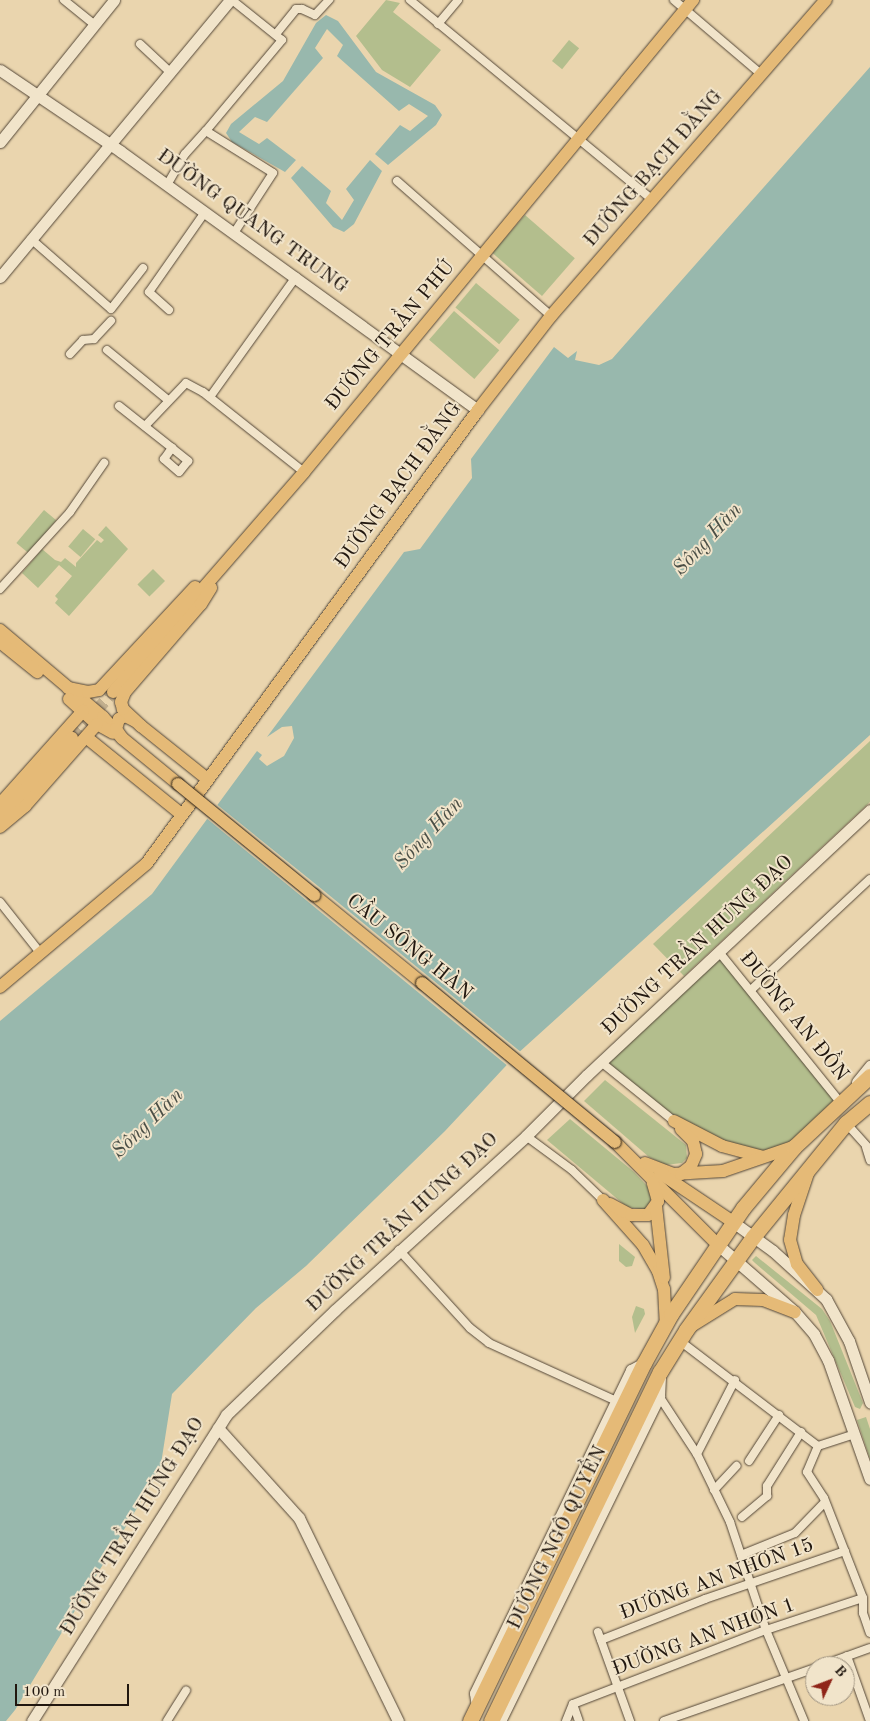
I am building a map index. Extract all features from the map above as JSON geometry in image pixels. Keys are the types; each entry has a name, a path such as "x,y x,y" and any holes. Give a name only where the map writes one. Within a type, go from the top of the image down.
{"highway":[{"path":"841,1103 870,1076"},
{"name":"ĐƯỜNG NGÔ QUYỀN","path":"470,1721 644,1363 666,1322 733,1222 794,1146 841,1103"},
{"path":"846,1124 870,1103"},
{"name":"ĐƯỜNG NGÔ QUYỀN","path":"492,1721 660,1372 683,1335 754,1237 846,1124"}],"main road":[{"path":"0,142 114,0"},
{"path":"0,277 231,0"},
{"name":"ĐƯỜNG BẠCH ĐẰNG","path":"0,987 139,872 206,778 478,410 552,316 826,0"},
{"name":"ĐƯỜNG TRẦN PHÚ","path":"113,692 304,472 689,5"},
{"name":"ĐƯỜNG QUANG TRUNG","path":"0,70 167,184 401,352 478,410"},
{"path":"141,726 123,709 122,697 201,604 229,558"},
{"path":"66,691 88,692 103,687 186,595 229,558"},
{"path":"0,630 66,691 122,738"},
{"path":"0,642 66,691 97,724 122,738"},
{"path":"0,804 71,733 66,691"},
{"path":"0,816 71,733 83,711"},
{"path":"122,738 116,725 122,717 130,718 206,778"},
{"path":"0,827 25,806 97,724"},
{"path":"86,737 181,814"},
{"name":"CẦU SÔNG HÀN","path":"122,738 616,1142 646,1168 717,1244"},
{"name":"ĐƯỜNG TRẦN HƯNG ĐẠO","path":"32,1721 226,1415 399,1250 526,1136 601,1062 870,810"},
{"name":"ĐƯỜNG NGÔ QUYỀN","path":"841,1103 870,1066"},
{"name":"ĐƯỜNG NGÔ QUYỀN","path":"846,1124 870,1112"},
{"path":"674,1121 722,1146 765,1158"},
{"path":"674,1121 696,1147 695,1160 680,1174"},
{"path":"646,1168 680,1174 724,1171 765,1158 794,1146"},
{"path":"810,1167 794,1215 790,1240 797,1264 842,1324 870,1402"},
{"path":"646,1168 657,1189 656,1206 666,1322"},
{"name":"CẦU SÔNG HÀN","path":"646,1168 733,1222"},
{"path":"604,1200 637,1216 648,1215 656,1206"},
{"path":"604,1200 643,1245 664,1289"},
{"path":"733,1222 754,1237 817,1290"},
{"path":"717,1244 795,1312 814,1334 828,1360 870,1479"},
{"path":"683,1335 735,1299 763,1300 795,1312"},
{"name":"ĐƯỜNG NGÔ QUYỀN","path":"477,1706 474,1693 631,1370 644,1363"},
{"name":"ĐƯỜNG NGÔ QUYỀN","path":"500,1721 659,1396 660,1372"},
{"path":"218,1428 300,1518 398,1721"}],"street":[{"path":"64,0 94,24"},
{"path":"167,184 185,154 282,42 276,34 231,0"},
{"path":"276,34 296,9 306,10 315,15 329,0"},
{"path":"410,0 653,200"},
{"path":"438,24 458,0"},
{"path":"674,0 689,5 761,74"},
{"path":"140,44 170,72"},
{"path":"206,131 273,173 234,233"},
{"path":"397,181 552,316"},
{"path":"169,310 149,292 205,212"},
{"path":"31,239 111,309 143,268"},
{"path":"210,397 296,277"},
{"path":"70,354 83,340 94,339 111,321"},
{"path":"107,350 168,400"},
{"path":"145,426 186,383 210,397 304,472"},
{"path":"119,406 172,448"},
{"path":"0,589 70,512 104,463"},
{"path":"752,989 870,879"},
{"path":"0,902 41,954"},
{"name":"ĐƯỜNG AN ĐỒN","path":"719,952 752,989 841,1103"},
{"path":"601,1062 674,1121"},
{"path":"846,1124 868,1147 870,1160"},
{"path":"526,1136 572,1170 604,1200"},
{"path":"399,1250 470,1328 488,1342 616,1401"},
{"path":"683,1335 735,1380 818,1446"},
{"path":"698,1454 735,1380"},
{"path":"659,1396 698,1454 740,1556 766,1630 804,1721"},
{"path":"749,1461 780,1415"},
{"path":"742,1516 767,1496 767,1486 801,1432"},
{"path":"854,1434 818,1446 807,1472 825,1502 845,1552 863,1598 863,1613 870,1633"},
{"path":"714,1490 736,1466"},
{"path":"740,1556 795,1533 825,1502"},
{"name":"ĐƯỜNG AN NHƠN 15","path":"618,1688 600,1636 845,1552"},
{"name":"ĐƯỜNG AN NHƠN 1","path":"573,1704 766,1630 863,1598"},
{"path":"847,1656 870,1648"},
{"path":"664,1721 805,1671"},
{"path":"855,1679 870,1721"},
{"path":"618,1688 630,1721"},
{"path":"168,1721 186,1691"},
{"path":"566,1721 573,1704"},
{"path":"573,1704 579,1721"}],"green space":[{"path":"386,0 400,3 393,12 441,50 410,87 382,70 356,36"},
{"path":"569,40 579,48 562,69 552,61"},
{"path":"525,215 575,258 542,296 492,253"},
{"path":"476,283 520,320 499,344 455,308"},
{"path":"454,311 499,350 474,379 429,340"},
{"path":"44,510 56,520 29,553 16,543"},
{"path":"106,526 128,549 69,616 55,603 58,599 55,596 72,576 59,565 38,588 22,573 42,549 55,560 61,562 65,558 76,567 76,563 97,540 101,543 104,540 98,535"},
{"path":"83,529 95,539 80,557 68,547"},
{"path":"153,569 165,581 149,597 137,585"},
{"path":"870,741 870,802 684,976 653,944"},
{"path":"719,952 841,1103 795,1145 765,1158 674,1121 601,1062"},
{"path":"605,1080 686,1145 687,1158 682,1163 665,1165 649,1157 584,1101"},
{"path":"570,1119 634,1172 650,1189 651,1200 645,1210 627,1207 547,1140"},
{"path":"619,1244 635,1257 632,1266 626,1267 619,1261"},
{"path":"756,1256 822,1309 830,1321 863,1403 860,1409 855,1407 816,1315 755,1263 752,1260"},
{"path":"636,1306 644,1309 645,1314 635,1333 632,1317"},
{"path":"866,1417 870,1429 870,1459 857,1420"}],"water":[{"path":"326,15 338,21 376,72 435,105 442,115 436,125 388,165 375,154 400,125 410,131 428,116 409,104 399,111 337,56 343,45 327,29 315,48 323,58 267,122 255,117 239,132 259,144 267,138 296,160 285,172 232,142 226,133 231,124 283,81 316,23"},
{"name":"Sông Hàn","path":"870,67 870,735 516,1055 445,1131 306,1266 256,1308 172,1394 160,1470 15,1710 6,1721 0,1721 0,1021 152,894 257,751 262,755 259,759 267,766 284,756 294,738 292,726 282,727 267,737 404,552 420,549 472,478 471,459 554,347 568,358 577,351 575,360 599,365 612,359"},
{"path":"370,160 382,171 354,224 344,232 333,227 291,178 302,166 331,191 326,203 342,220 354,200 346,189"}],"pier":[{"path":"215,803 522,1053 509,1067 205,817"}],"tunnel":[{"path":"72,738 113,692"}]}
